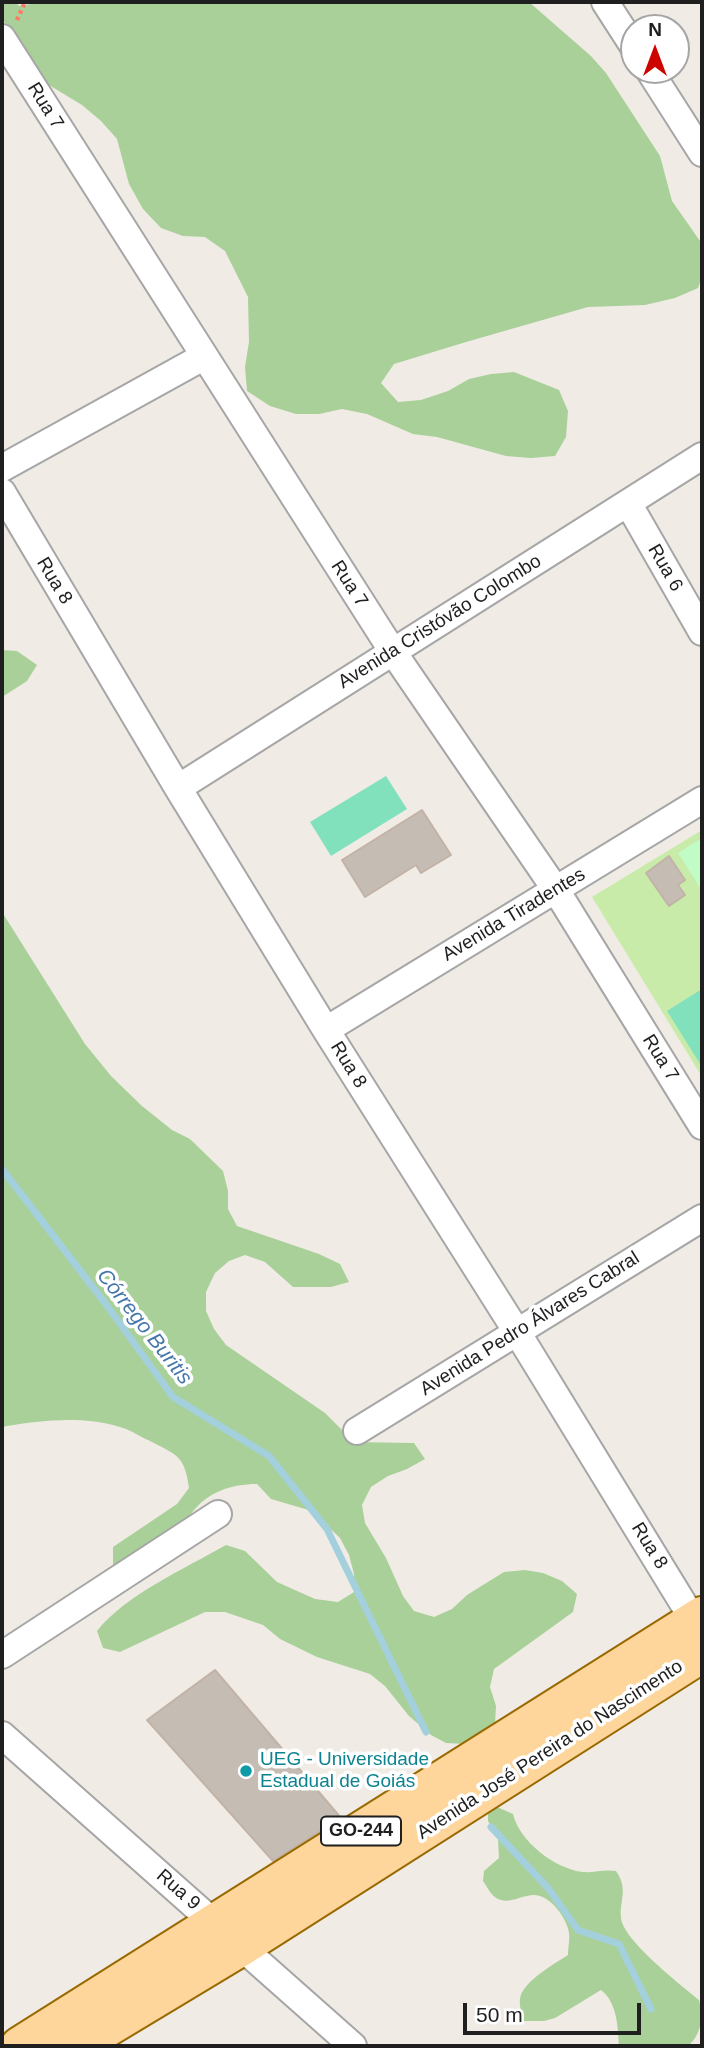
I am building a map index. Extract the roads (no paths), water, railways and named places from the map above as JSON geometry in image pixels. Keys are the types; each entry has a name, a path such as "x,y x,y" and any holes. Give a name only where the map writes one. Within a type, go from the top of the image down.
{"main road":[{"name":"Avenida José Pereira do Nascimento","path":"76,2046 229,1934 700,1631"},
{"name":"Avenida José Pereira do Nascimento","path":"20,2046 229,1934"}],"street":[{"path":"605,2 620,25"},
{"name":"Rua 7","path":"2,39 393,652 556,890 702,1126"},
{"path":"658,84 702,153"},
{"path":"2,468 203,357"},
{"name":"Avenida Cristóvão Colombo","path":"178,788 702,456"},
{"name":"Rua 8","path":"2,492 326,1030 517,1332 700,1631"},
{"name":"Rua 6","path":"628,503 702,632"},
{"name":"Avenida Tiradentes","path":"326,1030 702,800"},
{"name":"Avenida Pedro Álvares Cabral","path":"357,1431 702,1218"},
{"path":"2,1655 218,1514"},
{"name":"Rua 9","path":"2,1735 353,2046"}],"waterway":[{"name":"Córrego Buritis","path":"2,1169 173,1397 269,1456 327,1529 426,1732"},
{"name":"Córrego Buritis","path":"491,1827 548,1888 578,1930 619,1944 651,2009"}],"place":[{"name":"UEG - Universidade Estadual de Goiás","path":"246,1771"}]}
